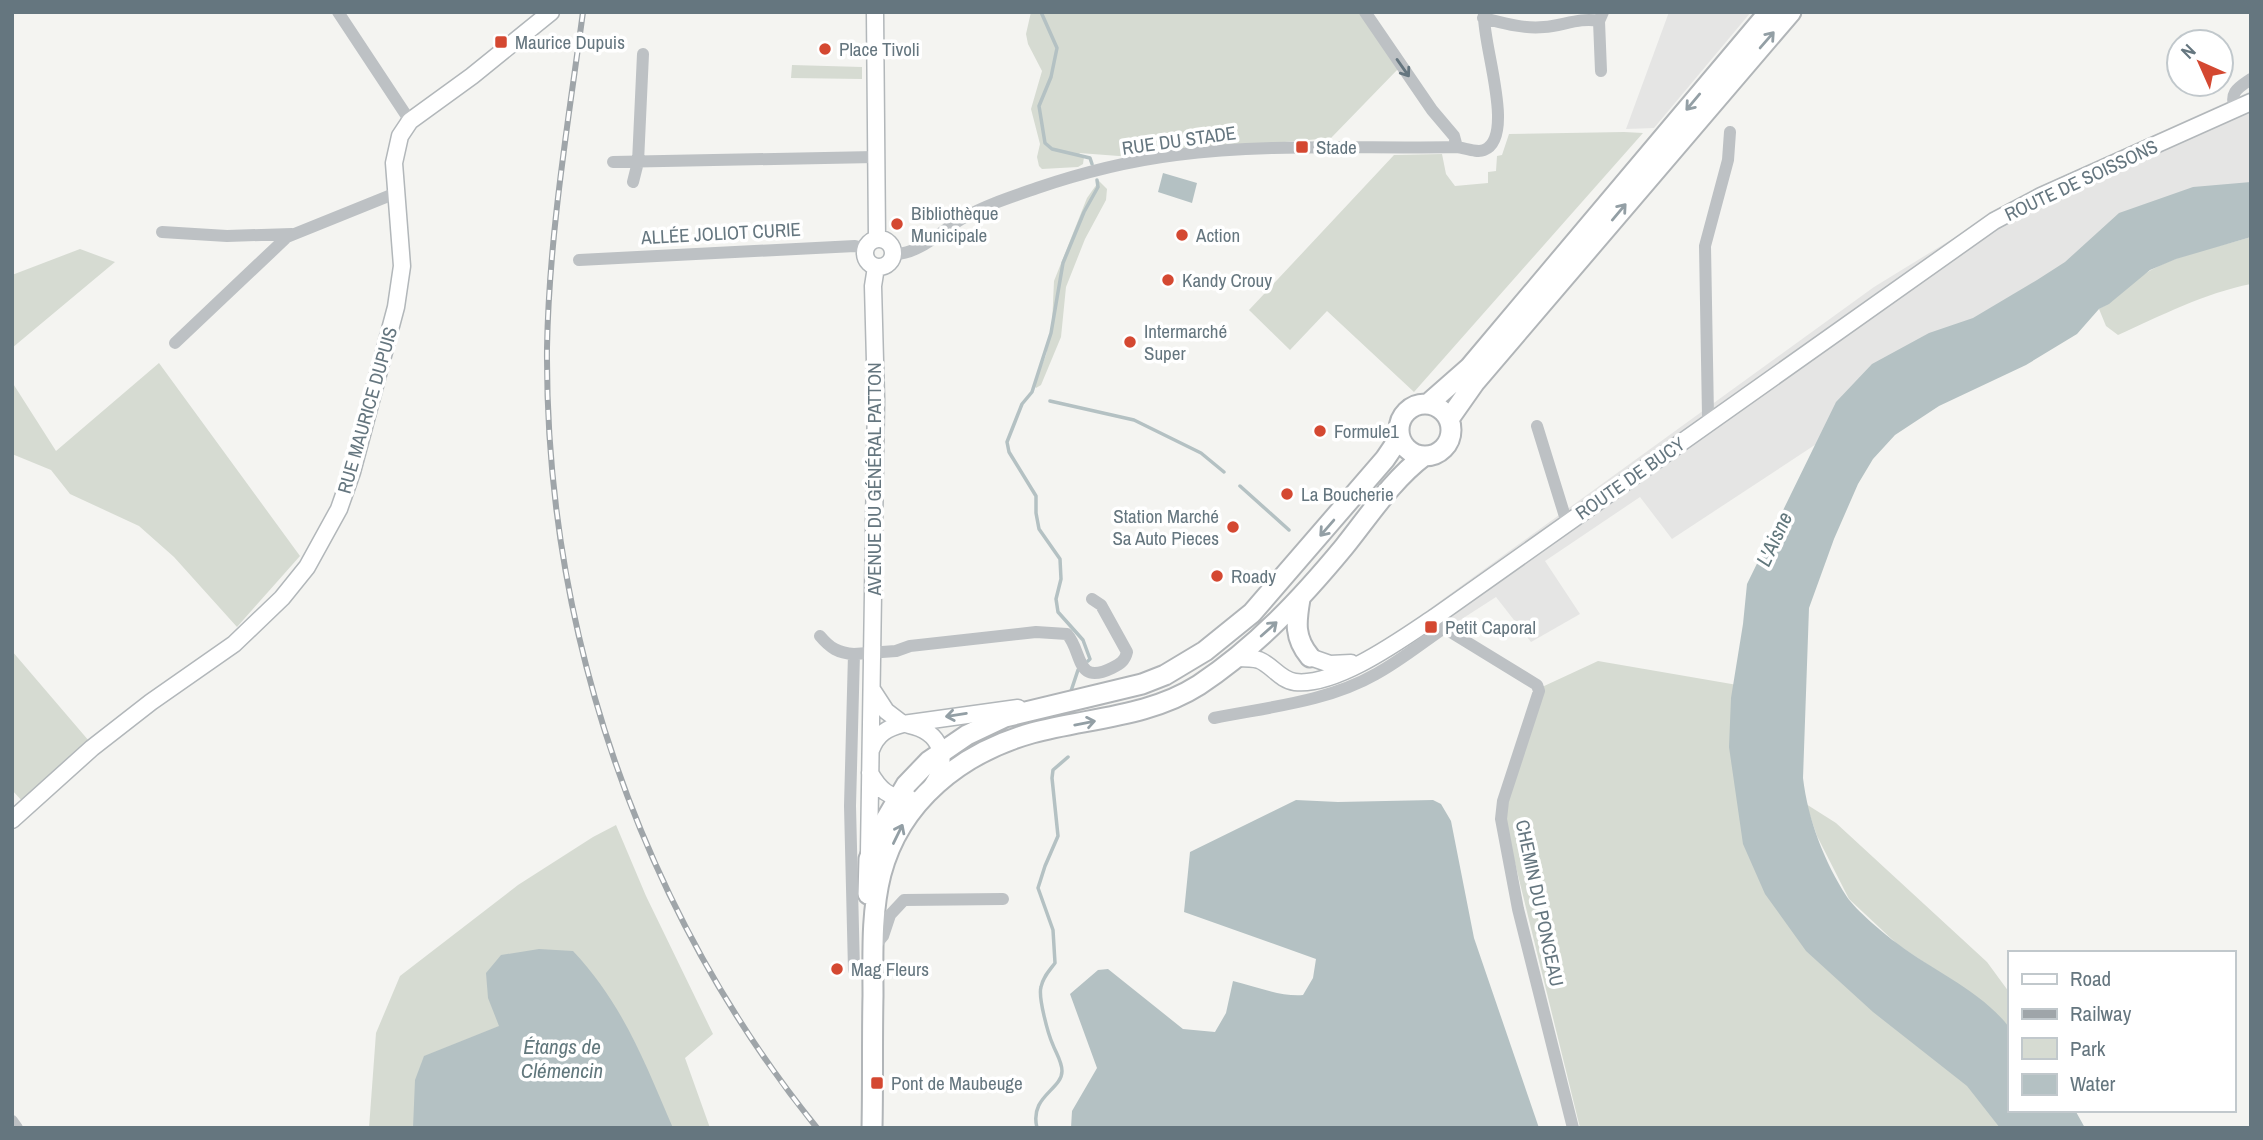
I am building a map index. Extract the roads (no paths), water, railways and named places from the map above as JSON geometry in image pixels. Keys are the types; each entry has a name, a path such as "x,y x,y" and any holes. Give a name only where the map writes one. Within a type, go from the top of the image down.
{"main road":[{"name":"RUE MAURICE DUPUIS","path":"12,820 92,748 151,702 234,644 257,624 282,598 323,542 339,509 354,465 399,291 401,252 394,163 395,149 403,130 410,121 472,76 551,12"},
{"path":"872,244 890,244 893,254 890,262 876,267 868,262 872,244 875,157 875,12"},
{"path":"1428,404 1469,368 1769,12"},
{"path":"1449,419 1475,382 1791,12"},
{"name":"ROUTE DE SOISSONS","path":"1885,298 2011,210 2251,102"},
{"name":"AVENUE DU GÉNÉRAL PATTON","path":"870,752 876,399 873,286 876,267"},
{"name":"ROUTE DE BUCY","path":"1237,657 1259,660 1286,679 1295,682 1334,675 1353,668 1439,622 1567,523 1885,298"},
{"path":"869,859 898,798 916,774 941,751 1005,717 1142,684 1184,665 1252,613 1385,459 1400,437 1401,421 1411,408 1428,404 1437,406 1449,419 1451,428 1447,444 1440,451 1424,456 1398,479 1300,599 1237,657 1182,694 1137,711 1013,740 979,755 914,798 898,798 881,790 870,773"},
{"path":"1400,437 1409,450 1424,456"},
{"path":"1300,599 1296,626 1302,647 1310,657"},
{"name":"ROUTE DE BUCY","path":"1310,657 1319,662 1341,664 1374,656"},
{"path":"873,691 886,710 906,724 929,733 941,751 940,774 905,821 881,874 876,903 872,969 873,1128"},
{"path":"873,948 868,897 870,752 877,738 885,731 906,724 988,710 1048,705"}],"street":[{"path":"338,12 410,121"},
{"path":"1365,12 1432,110 1454,136 1457,146"},
{"path":"1483,15 1517,26 1545,27 1601,16 1601,71"},
{"name":"RUE DU STADE","path":"893,254 916,249 964,218 1000,201 1063,180 1149,159 1246,150 1457,146 1480,151 1487,149 1496,137 1498,108 1483,15"},
{"path":"633,182 638,162 643,54"},
{"path":"2235,109 2232,95 2251,79"},
{"path":"1711,421 1708,416 1705,246 1728,160 1730,132"},
{"path":"613,162 875,157"},
{"path":"162,232 227,236 292,234 396,193"},
{"path":"175,343 292,234"},
{"name":"ALLÉE JOLIOT CURIE","path":"579,260 872,244"},
{"path":"1537,426 1567,523"},
{"path":"820,636 830,648 842,653 895,651 909,654 1067,634 1082,667 1088,673 1096,674 1120,663 1127,652 1101,605 1092,599"},
{"name":"ROUTE DE BUCY","path":"1214,718 1320,697 1342,690 1378,674 1439,622"},
{"name":"CHEMIN DU PONCEAU","path":"1439,622 1537,685 1539,691 1503,801 1501,819 1518,909 1573,1128"},
{"path":"854,654 850,806 854,970 872,969"},
{"path":"873,948 883,936 890,915 904,900 1003,899"}],"water":[{"path":"1163,173 1197,183 1192,203 1158,192"},
{"name":"L'Aisne","path":"2251,182 2251,237 2176,259 2150,270 2109,304 2099,309 2077,334 2026,365 1939,406 1895,435 1873,459 1858,484 1834,539 1809,608 1803,778 1813,825 1831,869 1847,897 1871,922 1892,940 1985,1002 2008,1026 2008,1112 2076,1112 2085,1128 2000,1128 1967,1086 1873,1012 1806,951 1765,894 1743,844 1729,747 1731,698 1747,584 1836,402 1872,364 1929,333 1973,318 2037,280 2065,262 2119,213 2193,187"},
{"path":"1296,800 1433,800 1441,804 1451,821 1474,938 1539,1128 1071,1128 1072,1111 1097,1068 1070,994 1098,970 1108,969 1183,1029 1215,1032 1226,1013 1233,981 1277,993 1303,995 1313,978 1316,959 1184,912 1190,852"},
{"name":"Étangs de Clémencin","path":"539,949 573,951 591,971 631,1035 673,1128 413,1128 415,1080 424,1056 499,1026 488,998 486,973 501,955"}],"waterway":[{"path":"1041,12 1057,48 1051,77 1039,106 1045,143 1052,149 1090,158 1092,164"},
{"path":"1088,661 1090,659 1083,640 1058,612 1056,599 1061,579 1060,559 1039,529 1036,496 1009,452 1007,442 1022,404 1032,392 1051,333 1063,263 1084,212 1098,187 1097,180"},
{"path":"1050,401 1134,420 1201,453 1224,472"},
{"path":"1240,486 1289,530"},
{"path":"1071,691 1078,670"},
{"path":"1037,1128 1036,1117 1041,1101 1061,1078 1062,1071 1041,999 1043,980 1055,963 1053,930 1038,888 1058,836 1053,770 1068,757"}],"railway":[{"path":"583,12 555,222 547,348 551,453 563,558 585,661 615,761 653,859 700,953 754,1043 817,1128"}],"place":[{"name":"Maurice Dupuis","path":"501,42"},
{"name":"Place Tivoli","path":"825,49"},
{"name":"Stade","path":"1302,147"},
{"name":"Bibliothèque Municipale","path":"897,224"},
{"name":"Action","path":"1182,235"},
{"name":"Kandy Crouy","path":"1168,280"},
{"name":"Intermarché Super","path":"1130,342"},
{"name":"Formule1","path":"1320,431"},
{"name":"La Boucherie","path":"1287,494"},
{"name":"Station Marché Sa Auto Pieces","path":"1233,527"},
{"name":"Roady","path":"1217,576"},
{"name":"Petit Caporal","path":"1431,627"},
{"name":"Mag Fleurs","path":"837,969"},
{"name":"Pont de Maubeuge","path":"877,1083"}]}
